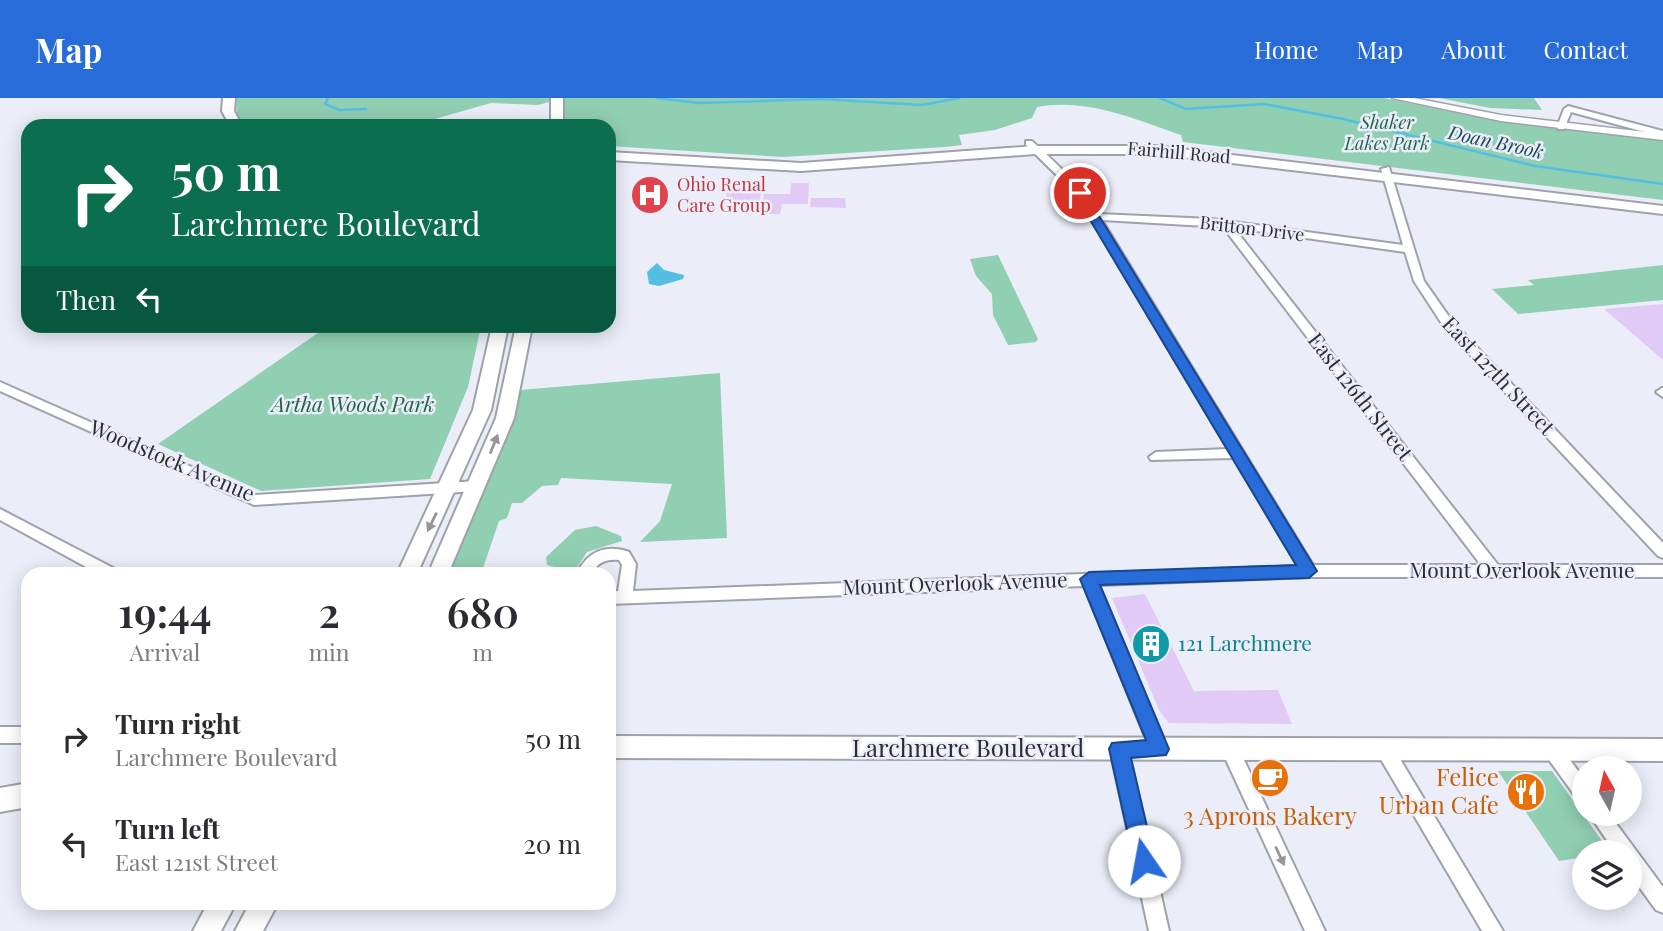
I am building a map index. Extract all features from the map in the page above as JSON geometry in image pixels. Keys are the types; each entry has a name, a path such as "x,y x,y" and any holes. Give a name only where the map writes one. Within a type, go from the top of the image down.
{"main road":[{"path":"229,98 229,111 233,119"},
{"path":"556,119 557,98"},
{"name":"Fairhill Road","path":"616,156 732,162 836,162 1032,146 1119,145 1387,172 1603,199 1663,210"},
{"name":"Fairhill Road","path":"616,150 704,160"},
{"name":"Fairhill Road","path":"1603,199 1663,203"},
{"path":"441,567 505,418 523,334"},
{"path":"410,567 486,400 498,335"},
{"name":"Larchmere Boulevard","path":"616,747 1663,750"},
{"path":"0,800 21,796"},
{"path":"206,931 219,910"},
{"path":"248,931 261,910"}],"street":[{"path":"1397,98 1561,127 1663,136"},
{"path":"1561,127 1568,109 1579,98"},
{"path":"1568,109 1663,136"},
{"path":"1032,146 1069,180 1095,217 1309,571"},
{"name":"East 127th Street","path":"1387,172 1419,281 1448,324 1663,552"},
{"name":"Britton Drive","path":"1095,217 1226,224 1409,249"},
{"name":"East 126th Street","path":"1226,224 1494,571"},
{"path":"498,335 523,334"},
{"name":"Woodstock Avenue","path":"0,386 254,500 477,486"},
{"path":"1156,457 1237,453"},
{"path":"0,514 100,567"},
{"name":"Mount Overlook Avenue","path":"590,567 598,557 615,553 624,556 629,565 617,597 1309,571 1663,571"},
{"path":"1089,579 1159,749"},
{"path":"0,735 21,735"},
{"path":"1119,749 1159,931"},
{"path":"1230,749 1315,931"},
{"path":"1385,750 1493,931"},
{"path":"1553,751 1572,777"},
{"path":"1642,875 1663,903"}],"green space":[{"path":"236,98 549,98 549,102 538,105 491,103 435,119 241,119 237,114"},
{"name":"Shaker Lakes Park","path":"565,98 1384,98 1486,119 1663,141 1663,200 1183,142 1181,135 1146,123 1074,105 1037,107 1032,118 995,130 959,135 962,145 783,157 616,146 616,119 564,119"},
{"path":"1439,98 1534,98 1542,110 1490,108"},
{"path":"998,255 1038,339 1036,342 1008,345 993,315 992,294 976,276 970,259"},
{"path":"1663,265 1663,300 1518,314 1492,289 1534,285 1528,280"},
{"name":"Artha Woods Park","path":"318,333 480,333 468,387 430,479 261,491 158,444"},
{"path":"720,373 727,538 640,542 660,521 672,484 561,478 558,485 542,486 522,503 512,503 507,518 499,521 483,567 450,567 513,417 520,390"},
{"path":"596,526 621,536 622,541 587,552 577,567 547,565 546,557 575,530"},
{"path":"1498,771 1552,771 1572,799 1572,826 1591,826 1601,840 1572,840 1572,859 1559,861"}],"water":[{"path":"657,263 664,270 684,275 683,279 659,286 649,284 647,272"}],"building":[{"path":"791,183 809,183 808,204 782,204 780,214 761,214 764,194 790,194"},
{"path":"727,190 761,191 760,200 725,201"},
{"path":"811,198 845,198 846,208 810,207"},
{"path":"1663,304 1663,360 1604,309"},
{"name":"121 Larchmere","path":"1145,594 1194,691 1278,690 1292,724 1169,723 1159,710 1112,598"}],"waterway":[{"name":"Doan Brook","path":"328,98 325,104 340,110 366,109"},
{"name":"Doan Brook","path":"657,98 699,103 822,99 922,105 959,98"},
{"name":"Doan Brook","path":"1160,98 1186,109 1264,104 1343,119 1535,166 1663,184"}],"place":[{"name":"Ohio Renal Care Group","path":"650,195"},
{"name":"121 Larchmere","path":"1151,644"},
{"name":"3 Aprons Bakery","path":"1270,778"},
{"name":"Felice Urban Cafe","path":"1526,792"}],"route":[{"path":"1080,193 1309,571 1089,579 1159,749 1119,749 1144,861"}]}
